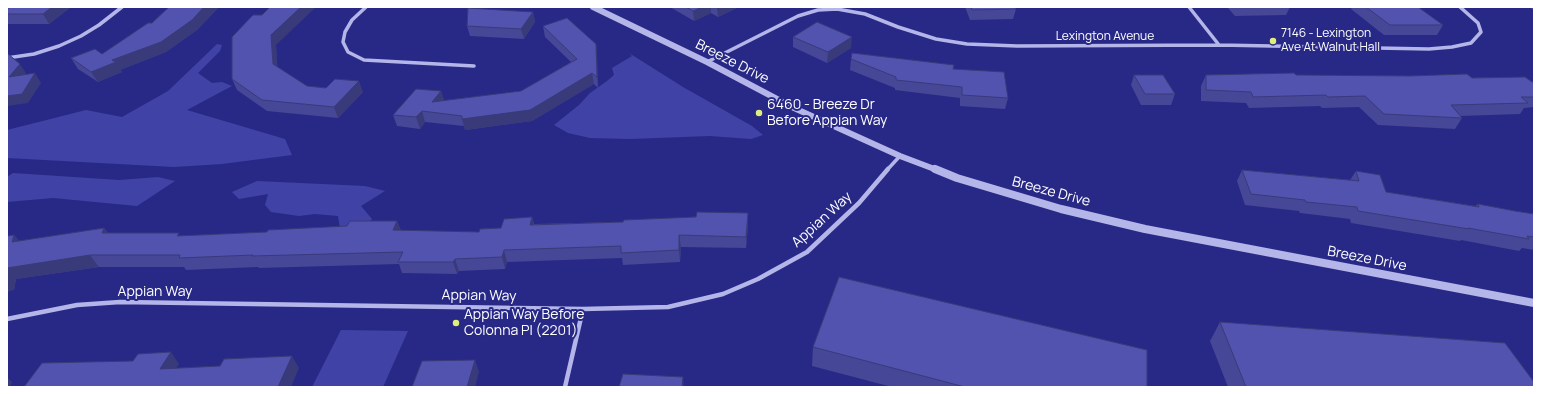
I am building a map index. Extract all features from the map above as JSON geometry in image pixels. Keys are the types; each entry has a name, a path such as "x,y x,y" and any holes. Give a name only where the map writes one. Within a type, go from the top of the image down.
{"street":[{"path":"7,58 34,54 59,46 81,36 99,25 122,7"},
{"path":"366,7 352,20 346,32 342,42 348,52 364,60 474,66"},
{"name":"Breeze Drive","path":"593,7 707,62 794,108 900,156 957,178 1061,209 1122,224 1534,304"},
{"path":"1189,7 1219,45"},
{"name":"Lexington Avenue","path":"707,62 798,16 818,10 837,9 865,14 936,39 967,44 1017,46 1219,45 1429,49 1452,47 1471,43 1481,32 1478,23 1460,7"},
{"name":"Appian Way","path":"7,319 77,304 120,302 583,309 668,307 723,294 758,279 807,252 859,203 900,156"},
{"path":"565,387 583,309"}],"shaded area":[{"path":"217,44 222,45 220,51 198,73 212,83 222,82 232,86 187,110 285,139 292,155 222,164 174,167 7,158 7,130 86,110 122,117 168,91"},
{"path":"629,53 683,87 752,126 763,135 751,139 710,136 630,139 590,138 568,133 554,125 579,105 590,93 614,75 612,68 632,56"},
{"path":"13,173 119,180 158,177 175,181 137,206 53,198 7,202 7,177"},
{"path":"257,181 365,186 385,191 361,206 372,219 364,227 340,229 338,216 315,214 299,216 271,212 265,205 268,194 239,199 232,192"},
{"path":"341,330 408,331 383,387 312,387"}],"building":[{"path":"10,7 52,7 43,14 7,14 7,9"},
{"path":"169,7 204,7 192,20 161,42 112,60 116,62 91,72 71,58 95,49 102,54 148,23 152,23"},
{"path":"270,7 301,7 271,35 273,64 307,86 326,88 335,79 359,81 334,107 262,100 232,79 232,37 253,15 262,15"},
{"path":"686,7 702,7 693,11"},
{"path":"971,7 1014,7 1016,9 972,10"},
{"path":"1366,7 1418,7 1443,25 1390,25"},
{"path":"468,8 533,12 521,29 467,26"},
{"path":"567,18 596,44 597,77 592,73 530,110 462,119 462,116 422,111 416,117 393,115 416,89 441,91 432,102 521,91 577,59 543,26"},
{"path":"817,22 852,37 828,52 793,37"},
{"path":"7,53 20,64 9,77 35,73 22,94 7,96"},
{"path":"852,53 954,65 953,69 1004,72 1008,98 962,95 962,87 896,80 896,77 851,59"},
{"path":"1294,73 1296,75 1409,76 1467,74 1472,78 1525,77 1532,82 1534,81 1534,97 1521,97 1528,103 1451,105 1462,118 1384,114 1365,96 1328,97 1326,95 1253,97 1251,92 1206,90 1206,75"},
{"path":"1134,75 1163,75 1175,94 1145,94"},
{"path":"1242,170 1359,181 1356,171 1380,175 1386,192 1479,207 1478,204 1534,214 1534,237 1527,236 1529,239 1358,211 1357,207 1306,202 1305,200 1251,194"},
{"path":"697,212 748,213 746,237 679,235 679,250 621,253 621,246 504,250 502,257 455,259 453,262 398,262 403,252 179,258 180,255 90,255 7,268 7,236 14,235 12,242 104,228 102,233 179,233 177,236 267,232 268,230 347,226 350,221 397,221 393,230 479,232 480,229 501,228 504,219 532,217 530,225 623,222 624,220 696,217"},
{"path":"839,277 1147,350 1147,387 965,387 813,347"},
{"path":"1220,322 1505,343 1534,382 1534,387 1246,387"},
{"path":"171,352 160,369 220,366 224,359 292,356 278,387 24,387 42,363 133,361 138,354"},
{"path":"475,360 467,387 412,387 422,361"},
{"path":"623,374 683,377 682,387 619,387"}],"place":[{"name":"7146 - Lexington Ave At Walnut Hall","path":"1273,41"},
{"name":"6460 - Breeze Dr Before Appian Way","path":"759,113"},
{"name":"Appian Way Before Colonna Pl (2201)","path":"456,323"}]}
